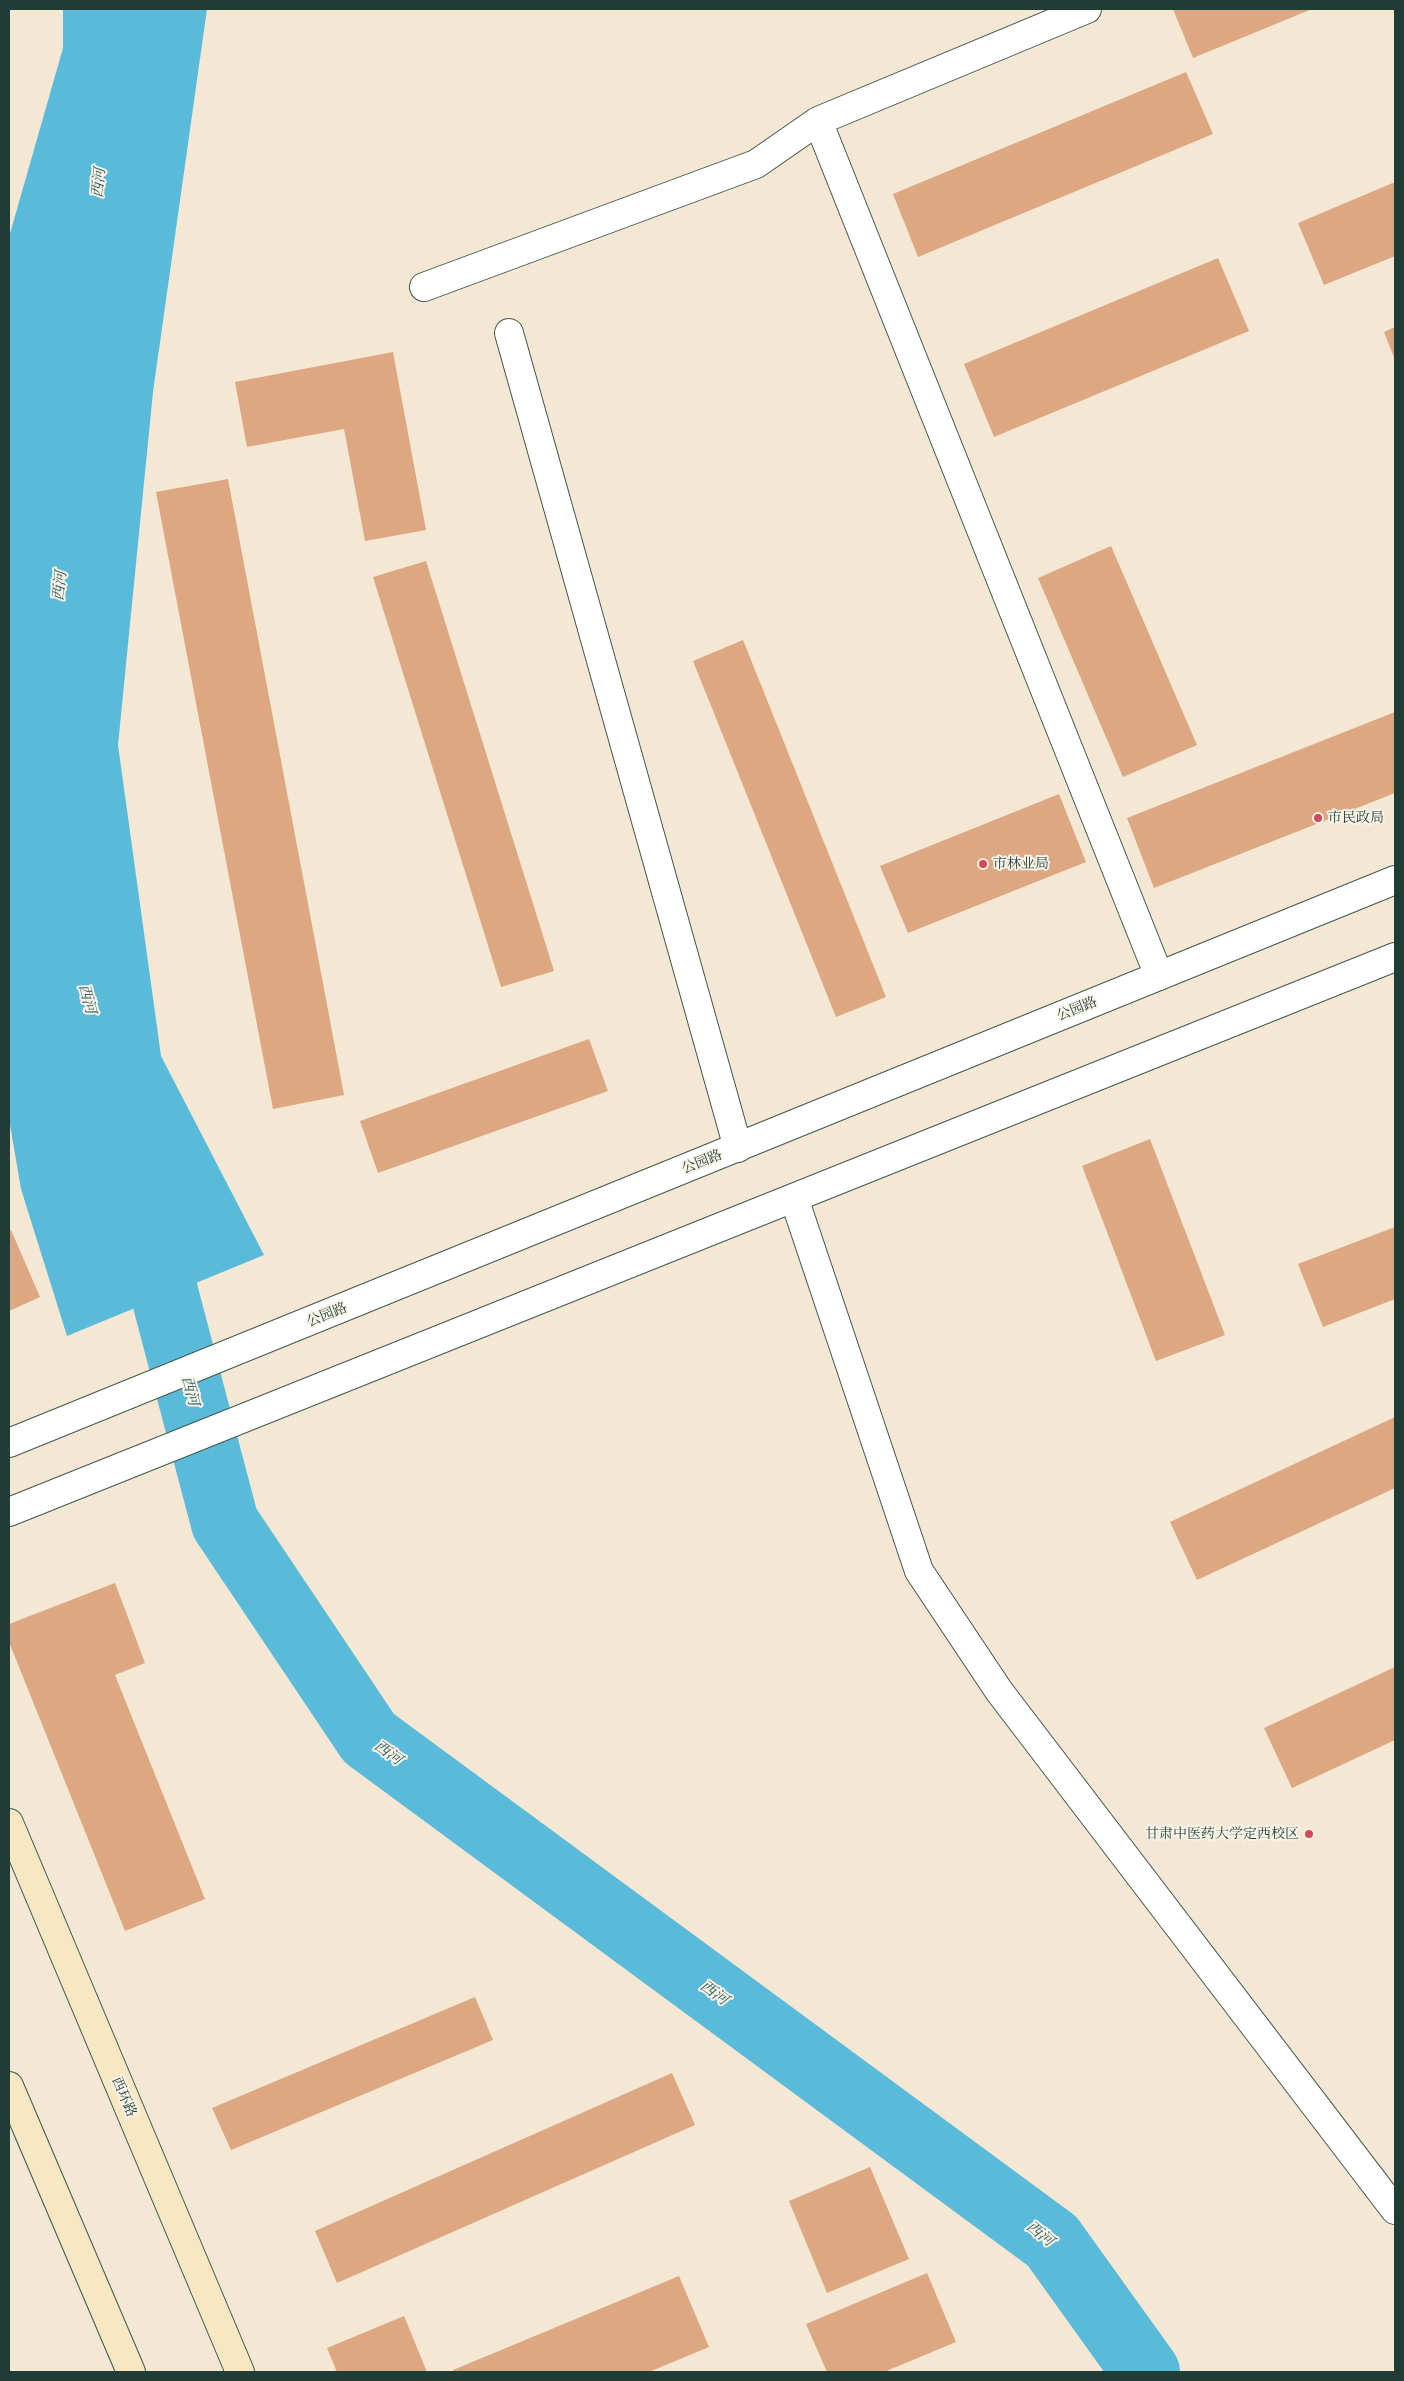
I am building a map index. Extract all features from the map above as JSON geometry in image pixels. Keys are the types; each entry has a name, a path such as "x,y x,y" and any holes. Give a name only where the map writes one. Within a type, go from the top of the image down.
{"main road":[{"name":"西环路","path":"9,1823 240,2372"},
{"path":"9,2086 131,2372"}],"street":[{"path":"424,287 756,164 818,121 1087,9"},
{"path":"818,121 1159,976"},
{"path":"509,333 738,1148"},
{"name":"公园路","path":"9,1443 346,1308 1395,880"},
{"path":"9,1512 1395,957"},
{"path":"794,1198 920,1571 998,1691 1395,2210"}],"water":[{"path":"63,9 207,9 153,392 118,745 161,1056 264,1255 67,1336 21,1189 9,1119 9,237 63,48"}],"building":[{"path":"1173,9 1312,9 1193,58"},
{"path":"1186,72 1213,134 918,257 893,194"},
{"path":"1395,182 1395,256 1324,285 1298,223"},
{"path":"1218,258 1249,331 994,437 964,364"},
{"path":"1395,327 1395,360 1384,332"},
{"path":"393,352 426,530 365,541 344,429 247,447 235,382"},
{"path":"228,479 344,1095 273,1109 156,492"},
{"path":"1111,546 1197,745 1123,777 1038,578"},
{"path":"426,561 554,971 501,987 373,577"},
{"path":"743,640 886,997 836,1017 693,661"},
{"path":"1395,712 1395,793 1154,888 1127,818"},
{"name":"市林业局","path":"1059,794 1086,862 908,933 880,866"},
{"path":"589,1039 608,1091 378,1173 360,1121"},
{"path":"1150,1139 1225,1335 1156,1361 1082,1166"},
{"path":"1395,1227 1395,1299 1323,1327 1298,1264"},
{"path":"11,1230 40,1297 9,1311 9,1231"},
{"path":"1395,1417 1395,1488 1197,1580 1170,1522"},
{"path":"115,1583 145,1663 115,1675 205,1899 125,1931 9,1642 9,1624"},
{"path":"1395,1667 1395,1740 1292,1788 1264,1728"},
{"path":"475,1997 493,2040 231,2150 212,2108"},
{"path":"672,2073 695,2125 337,2283 315,2231"},
{"path":"870,2167 909,2259 827,2293 789,2201"},
{"path":"927,2273 956,2342 884,2372 827,2372 806,2324"},
{"path":"679,2276 709,2347 649,2372 454,2372 453,2370"},
{"path":"404,2316 427,2372 337,2372 327,2348"}],"waterway":[{"name":"西河","path":"141,1205 225,1523 369,1738 1052,2241 1146,2372"}],"place":[{"name":"市民政局","path":"1318,818"},
{"name":"市林业局","path":"983,864"},
{"name":"甘肃中医药大学定西校区","path":"1309,1834"}]}
